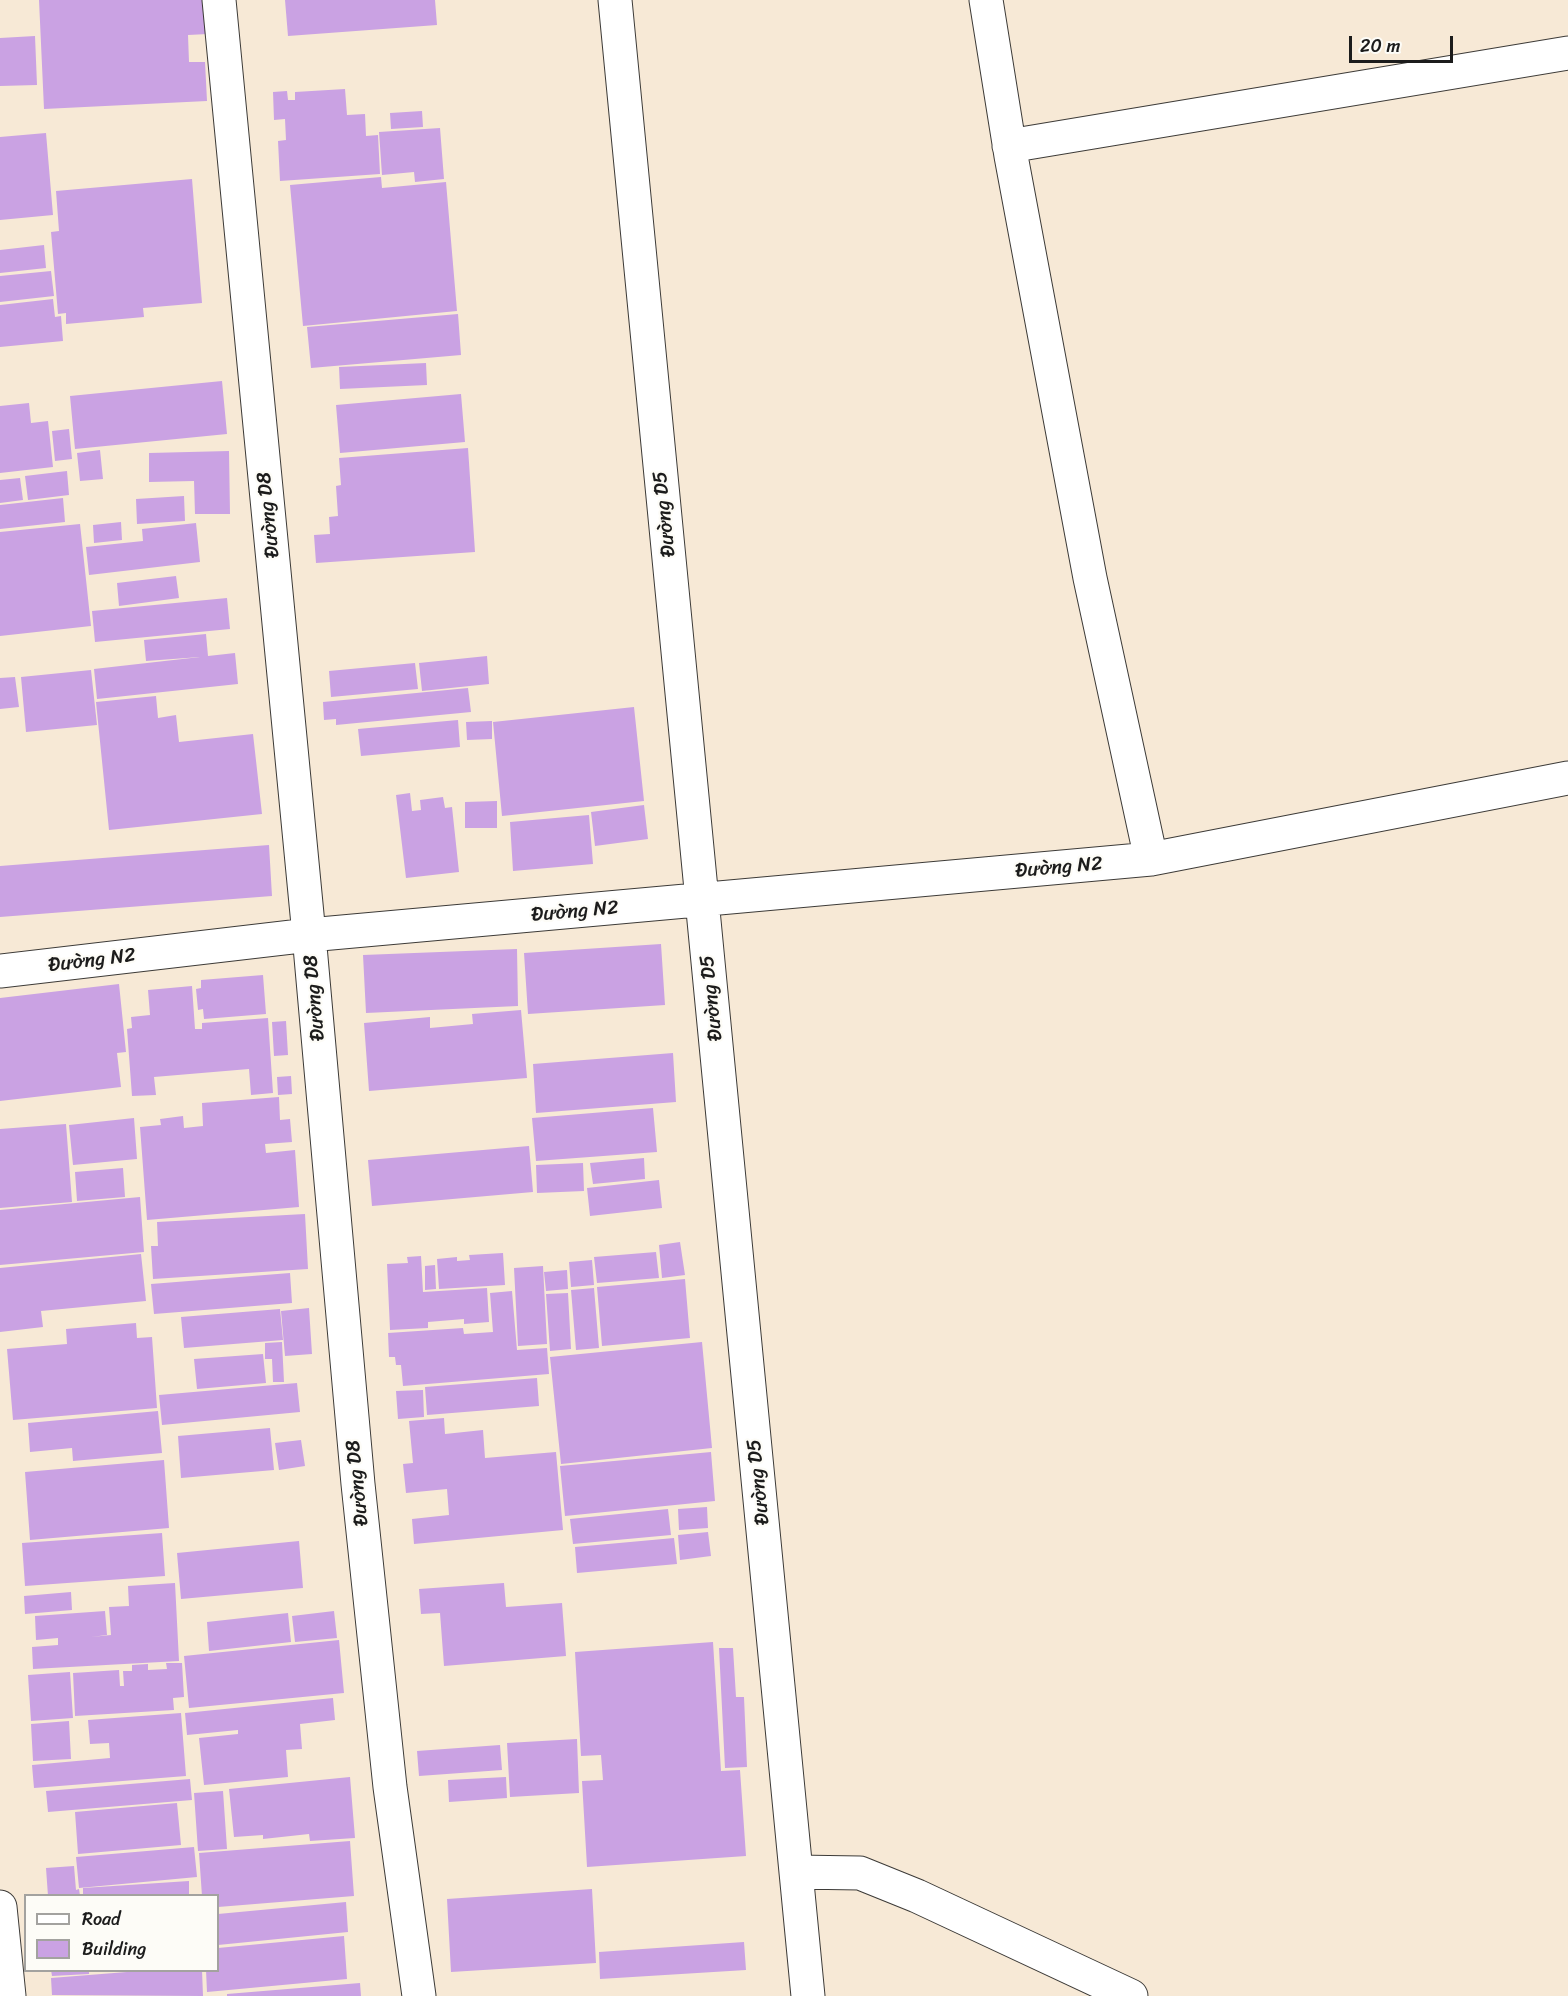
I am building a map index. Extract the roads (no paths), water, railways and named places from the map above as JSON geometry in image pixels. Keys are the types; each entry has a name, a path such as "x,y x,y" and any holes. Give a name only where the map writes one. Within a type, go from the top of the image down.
{"street":[{"name":"Đường D8","path":"219,0 309,935 359,1496 390,1787 419,1996"},
{"name":"Đường D5","path":"615,0 808,1996"},
{"path":"986,0 1009,146 1090,579 1151,859"},
{"path":"1009,146 1568,53"},
{"name":"Đường N2","path":"0,971 309,935 1151,859 1568,778"},
{"path":"796,1872 860,1873 917,1896 1131,1996"},
{"path":"0,1906 9,1996"}]}
